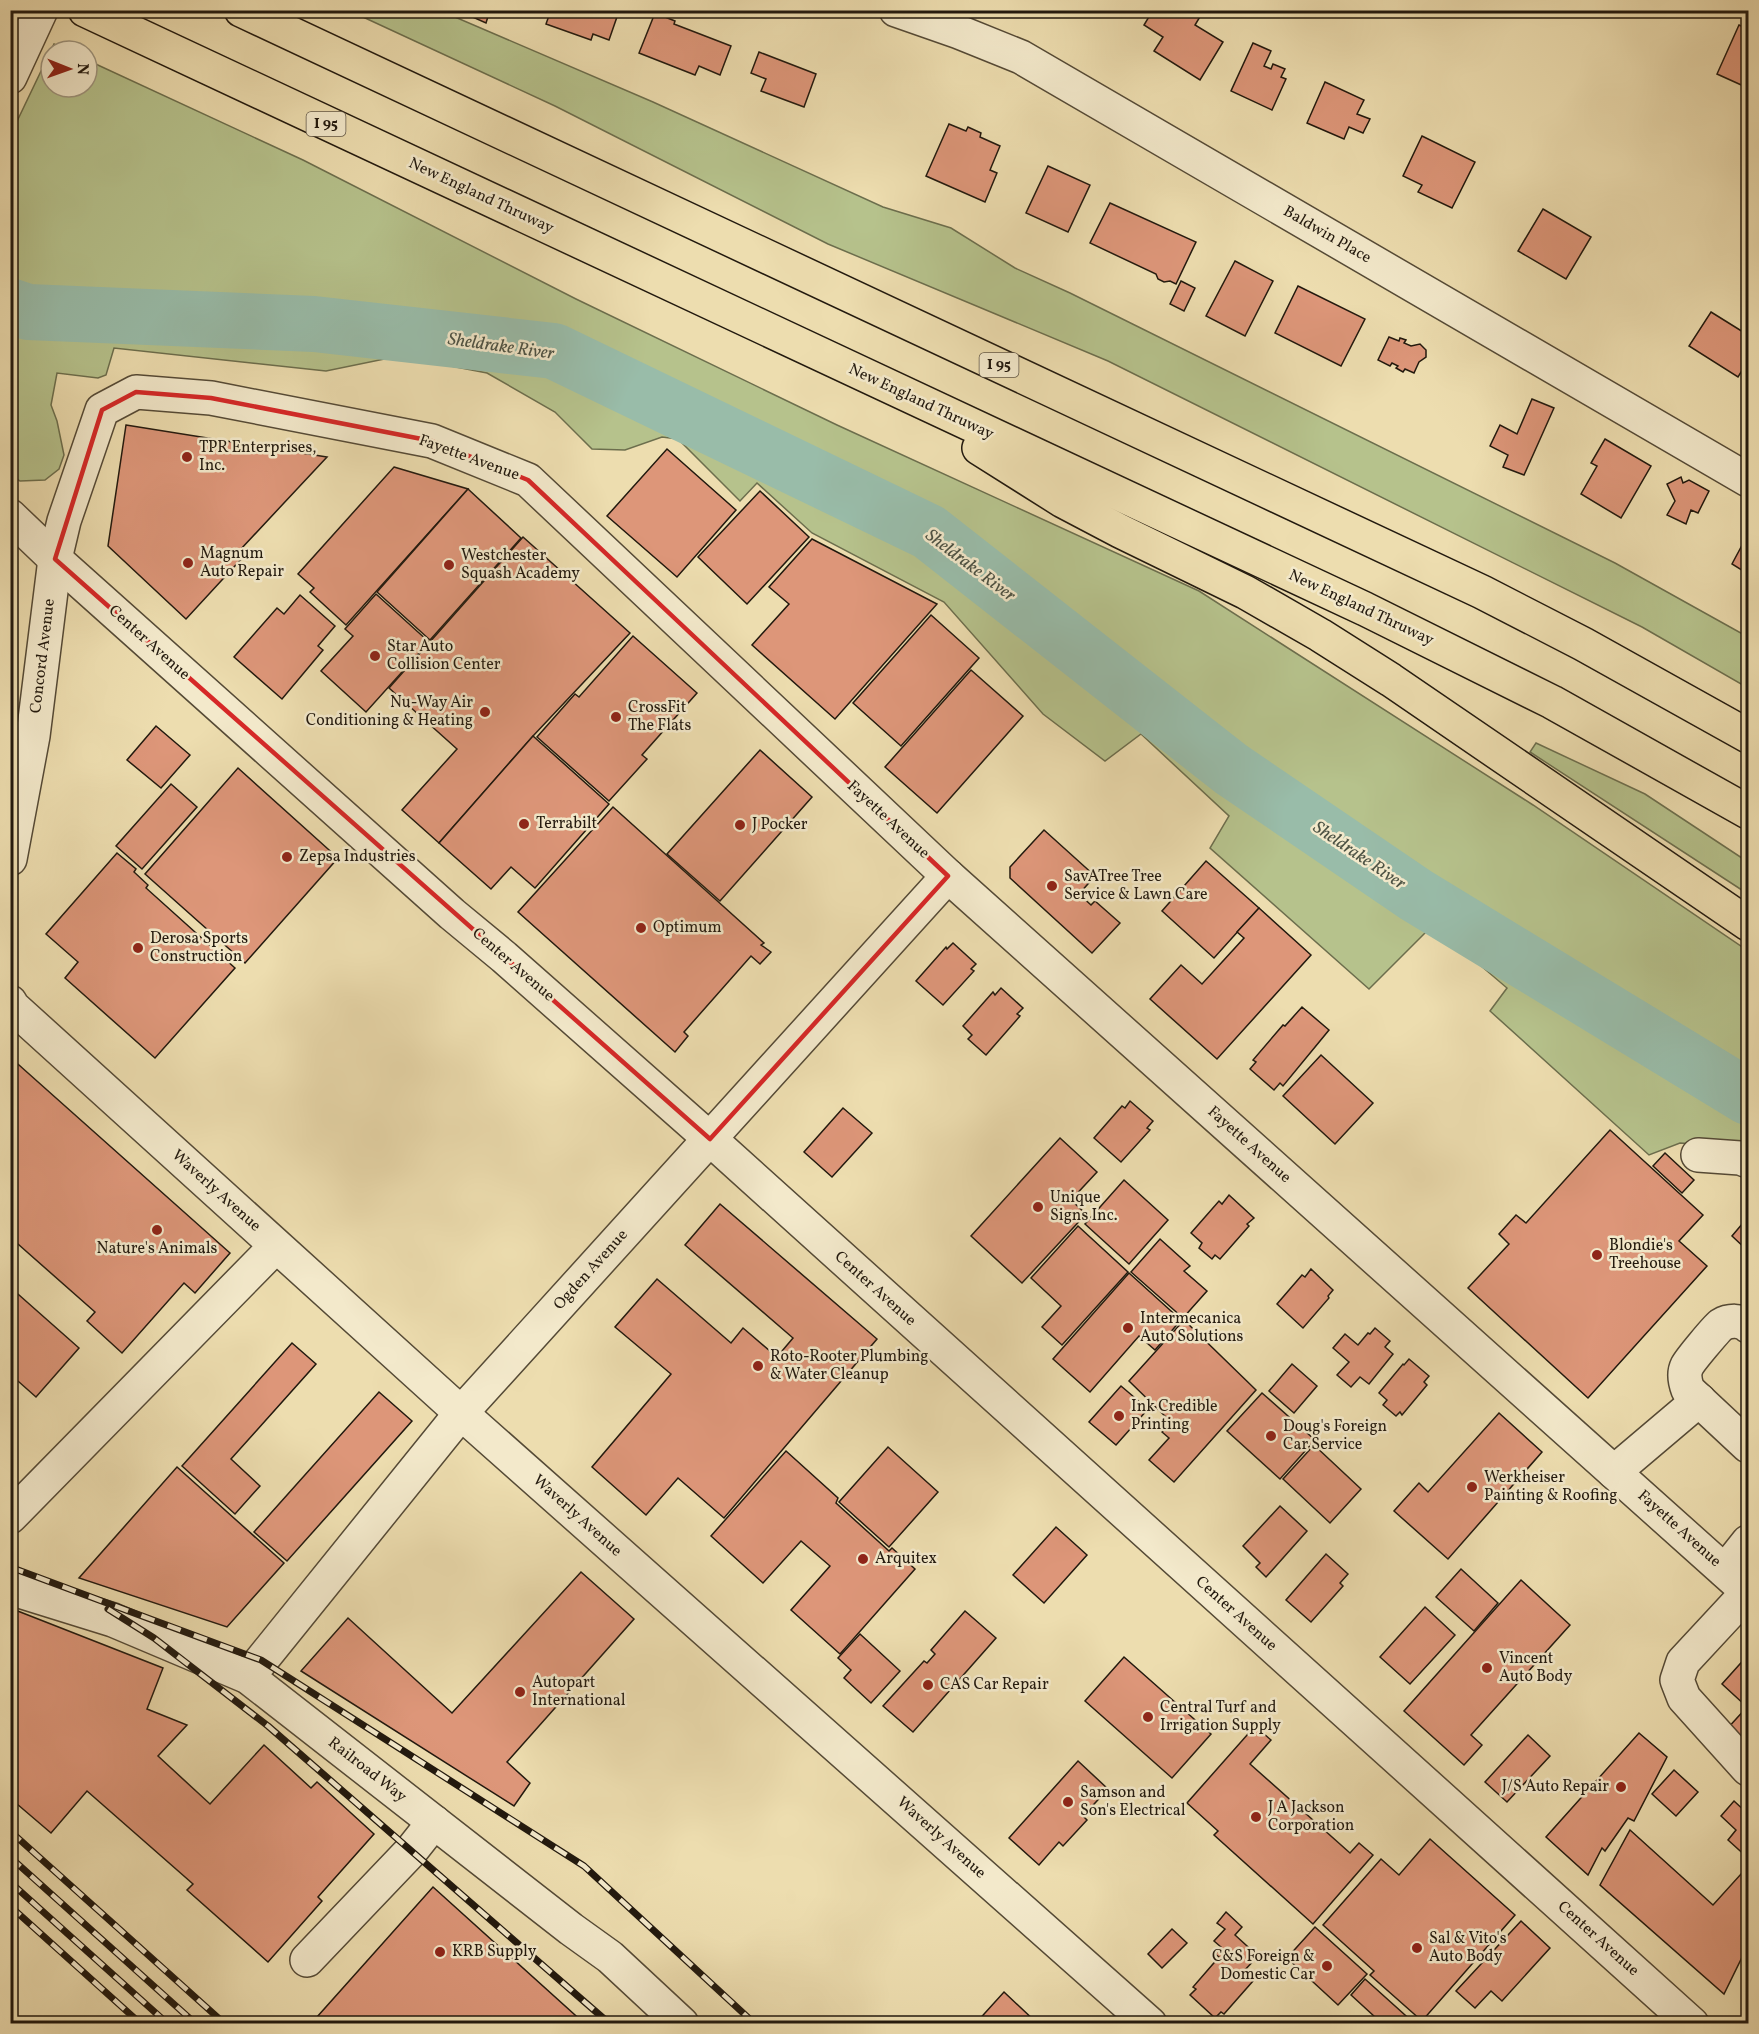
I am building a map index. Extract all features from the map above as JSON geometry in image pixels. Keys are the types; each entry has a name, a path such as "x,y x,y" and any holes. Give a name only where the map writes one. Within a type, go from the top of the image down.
{"highway":[{"name":"New England Thruway","path":"85,10 1456,653 1635,747 1749,812"},
{"name":"I 95","path":"242,10 1482,592 1583,644 1749,736"},
{"path":"866,376 1063,501 1245,592 1320,635 1391,680 1749,924"}],"street":[{"path":"10,77 42,10"},
{"name":"Baldwin Place","path":"896,10 1021,57 1749,480"},
{"name":"Fayette Avenue","path":"55,559 64,521 102,410 136,392 211,398 432,441 528,480 948,876 1741,1585"},
{"path":"10,516 55,559"},
{"name":"Concord Avenue","path":"10,859 33,736 55,559"},
{"name":"Center Avenue","path":"55,559 452,914 710,1139 1692,2024"},
{"name":"Ogden Avenue","path":"248,1677 461,1413 948,876"},
{"name":"Waverly Avenue","path":"10,1002 12,1007 461,1413 1150,2024"},
{"path":"1698,1155 1740,1158 1749,1161"},
{"path":"10,1517 276,1246"},
{"path":"1749,1326 1734,1321 1722,1324 1686,1367 1684,1380 1688,1390 1749,1446"},
{"path":"1614,1472 1699,1400"},
{"path":"1749,1542 1741,1585 1683,1662 1677,1680 1684,1698 1749,1770"},
{"name":"Railroad Way","path":"10,1588 113,1620 248,1677 610,1957 682,2024"},
{"path":"307,1960 411,1851 434,1822"}],"highlighted area":[{"path":"136,392 211,398 432,441 528,480 948,876 710,1139 55,559 102,410"}],"green space":[{"path":"350,11 441,11 653,102 883,207 951,228 1015,268 1070,293 1615,563 1748,637 1748,688 1642,627 1108,361 828,244 555,106"},
{"path":"99,66 303,160 576,299 837,425 1199,591 1533,805 1748,951 1748,1147 1680,1143 1649,1155 1490,1011 1507,988 1433,925 1369,989 1210,848 1229,816 1141,734 1105,761 1043,714 944,602 812,533 757,483 740,501 678,439 662,437 625,450 592,449 555,412 487,373 399,356 326,371 114,348 106,375 98,378 57,373 51,405 64,455 59,469 45,480 20,481 10,474 10,136 39,75 39,99 99,99"},
{"path":"1536,743 1645,794 1748,862 1748,894 1530,752"}],"building":[{"path":"457,10 490,10 486,23"},
{"path":"551,10 619,11 609,40 593,34 591,40 546,24"},
{"path":"1153,10 1164,10 1172,16 1175,10 1204,10 1195,25 1223,42 1200,80 1154,51 1163,37 1144,25"},
{"path":"655,13 675,21 674,24 731,46 720,75 699,66 695,75 639,53"},
{"path":"1739,25 1748,29 1748,88 1717,74"},
{"path":"1253,43 1271,51 1264,66 1271,69 1273,64 1285,69 1281,77 1286,79 1272,110 1231,91"},
{"path":"759,52 816,74 804,107 761,91 766,79 751,73"},
{"path":"1325,82 1364,100 1357,114 1370,119 1363,133 1349,127 1344,139 1307,123"},
{"path":"949,124 966,131 968,127 981,133 980,137 1000,146 990,170 997,173 985,202 926,176"},
{"path":"1422,136 1475,162 1452,208 1418,192 1422,185 1403,176"},
{"path":"1048,166 1090,185 1068,232 1026,213"},
{"path":"1110,203 1196,242 1176,284 1170,281 1164,282 1158,279 1156,274 1090,243"},
{"path":"1543,209 1591,237 1566,279 1518,251"},
{"path":"1235,261 1273,281 1245,336 1206,316"},
{"path":"1181,281 1195,288 1184,311 1170,304"},
{"path":"1298,286 1365,319 1341,366 1275,333"},
{"path":"1711,312 1748,335 1748,361 1738,377 1689,346"},
{"path":"1389,337 1399,341 1400,338 1406,340 1404,343 1411,346 1420,344 1426,350 1426,357 1419,362 1414,373 1405,369 1403,372 1392,363 1390,366 1378,360"},
{"path":"1532,399 1554,408 1524,475 1503,467 1508,455 1490,446 1500,425 1517,434"},
{"path":"126,425 327,457 240,550 245,555 186,619 108,546"},
{"path":"1605,439 1651,466 1621,518 1581,494 1597,466 1591,463"},
{"path":"667,449 736,510 677,577 607,516"},
{"path":"394,467 468,489 346,625 310,592 314,588 298,574"},
{"path":"1681,477 1683,483 1689,480 1709,491 1698,513 1691,510 1686,524 1667,515 1675,501 1667,484"},
{"name":"Westchester Squash Academy","path":"468,489 521,538 430,640 377,592"},
{"path":"760,491 809,537 747,604 698,557"},
{"path":"1748,534 1748,574 1732,564"},
{"name":"Nu-Way Air Conditioning & Heating","path":"523,537 630,633 533,736 439,843 402,810 457,749 389,688"},
{"path":"812,539 937,604 835,719 752,645 789,604 769,587"},
{"name":"Star Auto Collision Center","path":"376,594 429,642 366,712 321,671 353,636 345,629"},
{"path":"300,595 335,626 318,646 323,650 282,699 234,657 277,608 284,614"},
{"path":"931,615 979,658 901,746 853,703"},
{"name":"CrossFit The Flats","path":"633,636 697,693 642,755 647,759 609,801 537,737 575,694 579,697"},
{"path":"971,670 1023,716 937,813 885,767"},
{"path":"156,726 190,755 161,788 127,760"},
{"name":"Terrabilt","path":"533,736 609,804 535,888 511,867 491,889 439,843"},
{"name":"J Pocker","path":"760,750 812,797 720,901 667,854"},
{"path":"238,768 338,858 245,963 145,874"},
{"path":"171,784 197,807 142,869 116,846"},
{"name":"Optimum","path":"613,807 764,943 761,945 771,952 760,964 751,956 684,1032 688,1036 675,1052 518,912"},
{"name":"SavATree Tree Service & Lawn Care","path":"1044,830 1095,876 1079,894 1091,905 1095,901 1120,923 1092,953 1010,878 1010,867"},
{"name":"Derosa Sports Construction","path":"117,853 136,869 134,872 148,885 146,888 235,968 155,1058 65,978 78,962 46,934"},
{"path":"1206,861 1259,908 1214,958 1162,911"},
{"path":"1259,908 1311,955 1217,1059 1150,999 1181,965 1202,984 1244,938 1237,932"},
{"path":"953,943 976,964 971,969 974,971 943,1005 916,981 946,947 947,949"},
{"path":"1001,988 1023,1008 1017,1014 1020,1016 986,1055 968,1039 972,1035 963,1026 993,992 995,995"},
{"path":"1302,1007 1329,1030 1283,1086 1280,1083 1274,1090 1250,1069 1256,1062 1253,1060"},
{"path":"1321,1055 1373,1103 1335,1144 1283,1096"},
{"path":"10,1057 230,1253 195,1293 184,1283 122,1353 87,1321 95,1312 10,1237"},
{"path":"1130,1101 1153,1121 1147,1128 1150,1130 1121,1162 1094,1138 1122,1106 1125,1108"},
{"path":"843,1108 872,1133 832,1177 804,1152"},
{"name":"Blondie's Treehouse","path":"1610,1130 1703,1215 1679,1241 1707,1266 1588,1398 1468,1288 1509,1244 1499,1234 1516,1215 1526,1223"},
{"name":"Unique Signs Inc.","path":"1060,1138 1097,1172 1071,1200 1086,1214 1022,1283 971,1236"},
{"path":"1665,1153 1694,1180 1682,1193 1653,1166"},
{"path":"1124,1180 1168,1220 1129,1264 1085,1224"},
{"path":"1229,1195 1254,1218 1220,1259 1215,1255 1212,1259 1199,1248 1202,1243 1191,1233 1219,1201 1222,1204"},
{"name":"Roto-Rooter Plumbing & Water Cleanup","path":"720,1204 877,1339 724,1518 678,1478 646,1515 592,1467 671,1374 615,1327 657,1279 731,1343 743,1328 777,1357 793,1338 685,1245"},
{"path":"1748,1217 1748,1251 1732,1236"},
{"path":"1078,1226 1128,1272 1062,1345 1042,1327 1061,1306 1031,1278"},
{"path":"1160,1239 1190,1266 1184,1271 1207,1291 1183,1318 1131,1272"},
{"path":"1311,1269 1333,1290 1329,1298 1303,1328 1277,1304 1302,1275 1305,1277"},
{"name":"Intermecanica Auto Solutions","path":"1129,1273 1181,1320 1155,1350 1139,1336 1090,1392 1053,1359"},
{"path":"10,1287 79,1348 36,1397 10,1374"},
{"path":"1184,1320 1256,1390 1174,1482 1149,1460 1169,1438 1162,1432 1171,1422 1129,1381"},
{"path":"1375,1328 1390,1341 1385,1347 1393,1354 1369,1384 1360,1377 1351,1387 1337,1375 1349,1362 1333,1348 1345,1334 1358,1345"},
{"path":"292,1343 316,1364 231,1459 260,1486 235,1514 182,1466"},
{"path":"1409,1359 1429,1376 1424,1382 1427,1385 1402,1415 1400,1412 1396,1416 1383,1405 1387,1400 1379,1393"},
{"path":"1292,1364 1317,1386 1294,1413 1269,1391"},
{"name":"Ink Credible Printing","path":"1121,1386 1148,1409 1116,1445 1089,1422"},
{"path":"379,1392 412,1421 287,1561 254,1532"},
{"name":"Doug's Foreign Car Service","path":"1262,1393 1315,1440 1280,1479 1227,1431"},
{"name":"Werkheiser Painting & Roofing","path":"1499,1413 1542,1452 1448,1559 1394,1511 1419,1483 1428,1492"},
{"path":"1314,1445 1361,1489 1330,1523 1283,1479"},
{"path":"888,1447 938,1492 889,1547 839,1502"},
{"name":"Arquitex","path":"786,1451 838,1498 836,1503 889,1551 892,1548 915,1569 840,1654 791,1610 830,1566 801,1541 763,1583 711,1536"},
{"path":"177,1467 284,1563 227,1627 79,1578"},
{"path":"1280,1506 1307,1531 1266,1577 1256,1567 1260,1563 1243,1546"},
{"path":"1056,1527 1087,1555 1044,1603 1013,1575"},
{"path":"1326,1554 1348,1574 1340,1583 1343,1586 1311,1622 1286,1600"},
{"path":"1461,1569 1498,1603 1474,1631 1436,1597"},
{"name":"Autopart International","path":"581,1572 634,1619 507,1762 530,1783 514,1806 301,1671 348,1618 452,1713"},
{"name":"Vincent Auto Body","path":"1521,1580 1570,1625 1471,1735 1482,1745 1464,1765 1404,1711"},
{"path":"1425,1607 1455,1635 1410,1684 1380,1657"},
{"path":"10,1608 163,1668 147,1709 187,1725 158,1756 210,1804 264,1745 311,1788 317,1782 374,1834 318,1897 322,1901 268,1962 187,1890 193,1884 87,1791 51,1833 10,1798"},
{"name":"CAS Car Repair","path":"965,1611 996,1638 913,1732 883,1706 924,1661 927,1663 935,1654 931,1650"},
{"path":"860,1634 900,1671 871,1703 844,1678 851,1670 838,1658"},
{"path":"1748,1655 1748,1751 1726,1730 1747,1707 1722,1684"},
{"name":"Central Turf and Irrigation Supply","path":"1124,1657 1211,1734 1172,1778 1085,1701"},
{"name":"J A Jackson Corporation","path":"1255,1726 1271,1740 1250,1764 1350,1853 1359,1843 1373,1855 1313,1924 1214,1835 1218,1831 1187,1803"},
{"name":"J/S Auto Repair","path":"1639,1733 1667,1757 1634,1821 1628,1818 1605,1851 1602,1848 1588,1875 1546,1837"},
{"path":"1528,1735 1550,1756 1507,1802 1485,1782"},
{"name":"Samson and Son's Electrical","path":"1078,1761 1108,1789 1083,1816 1087,1820 1063,1846 1059,1842 1039,1865 1009,1838"},
{"path":"1674,1770 1698,1792 1676,1816 1652,1794"},
{"path":"1734,1801 1748,1814 1748,1858 1728,1840 1736,1830 1721,1816"},
{"path":"1630,1830 1713,1905 1741,1874 1748,1881 1748,1945 1724,1994 1600,1885"},
{"name":"Sal & Vito's Auto Body","path":"1430,1839 1515,1915 1422,2021 1370,1975 1374,1971 1323,1925 1381,1859 1399,1875"},
{"name":"KRB Supply","path":"433,1887 585,2024 325,2024 317,2017"},
{"path":"1226,1912 1242,1927 1235,1935 1258,1956 1243,1972 1253,1981 1224,2014 1221,2012 1215,2018 1190,1995 1196,1989 1193,1987 1219,1957 1215,1954 1221,1947 1214,1941 1225,1929 1217,1923"},
{"path":"1521,1921 1550,1948 1502,2001 1491,1991 1475,2008 1456,1991"},
{"name":"C&S Foreign & Domestic Car","path":"1315,1927 1367,1974 1338,2005 1287,1958"},
{"path":"1172,1929 1187,1943 1162,1968 1148,1954"},
{"path":"1365,1979 1415,2024 1374,2024 1371,2021 1375,2017 1351,1995"},
{"path":"1004,1992 1038,2024 975,2024"}],"waterway":[{"name":"Sheldrake River","path":"10,306 28,312 314,324 554,351 929,532 1231,769 1416,895 1748,1097"}],"railway":[{"path":"10,1567 261,1660 584,1866 755,2024"},
{"path":"108,1609 154,1638 268,1726 610,2024"},
{"path":"10,1831 225,2024"},
{"path":"10,1857 196,2024"},
{"path":"10,1882 168,2024"},
{"path":"10,1906 141,2024"}],"place":[{"name":"TPR Enterprises, Inc.","path":"187,457"},
{"name":"Magnum Auto Repair","path":"188,563"},
{"name":"Westchester Squash Academy","path":"449,565"},
{"name":"Star Auto Collision Center","path":"375,656"},
{"name":"Nu-Way Air Conditioning & Heating","path":"485,712"},
{"name":"CrossFit The Flats","path":"616,717"},
{"name":"Terrabilt","path":"524,824"},
{"name":"J Pocker","path":"740,825"},
{"name":"Zepsa Industries","path":"287,857"},
{"name":"SavATree Tree Service & Lawn Care","path":"1052,886"},
{"name":"Optimum","path":"641,928"},
{"name":"Derosa Sports Construction","path":"138,948"},
{"name":"Unique Signs Inc.","path":"1038,1207"},
{"name":"Nature's Animals","path":"157,1230"},
{"name":"Blondie's Treehouse","path":"1597,1255"},
{"name":"Intermecanica Auto Solutions","path":"1128,1328"},
{"name":"Roto-Rooter Plumbing & Water Cleanup","path":"758,1366"},
{"name":"Ink Credible Printing","path":"1119,1416"},
{"name":"Doug's Foreign Car Service","path":"1271,1436"},
{"name":"Werkheiser Painting & Roofing","path":"1472,1487"},
{"name":"Arquitex","path":"863,1559"},
{"name":"Vincent Auto Body","path":"1487,1668"},
{"name":"CAS Car Repair","path":"928,1685"},
{"name":"Autopart International","path":"520,1692"},
{"name":"Central Turf and Irrigation Supply","path":"1148,1717"},
{"name":"J/S Auto Repair","path":"1621,1787"},
{"name":"Samson and Son's Electrical","path":"1068,1802"},
{"name":"J A Jackson Corporation","path":"1256,1817"},
{"name":"Sal & Vito's Auto Body","path":"1417,1948"},
{"name":"KRB Supply","path":"440,1952"},
{"name":"C&S Foreign & Domestic Car","path":"1327,1966"}]}
